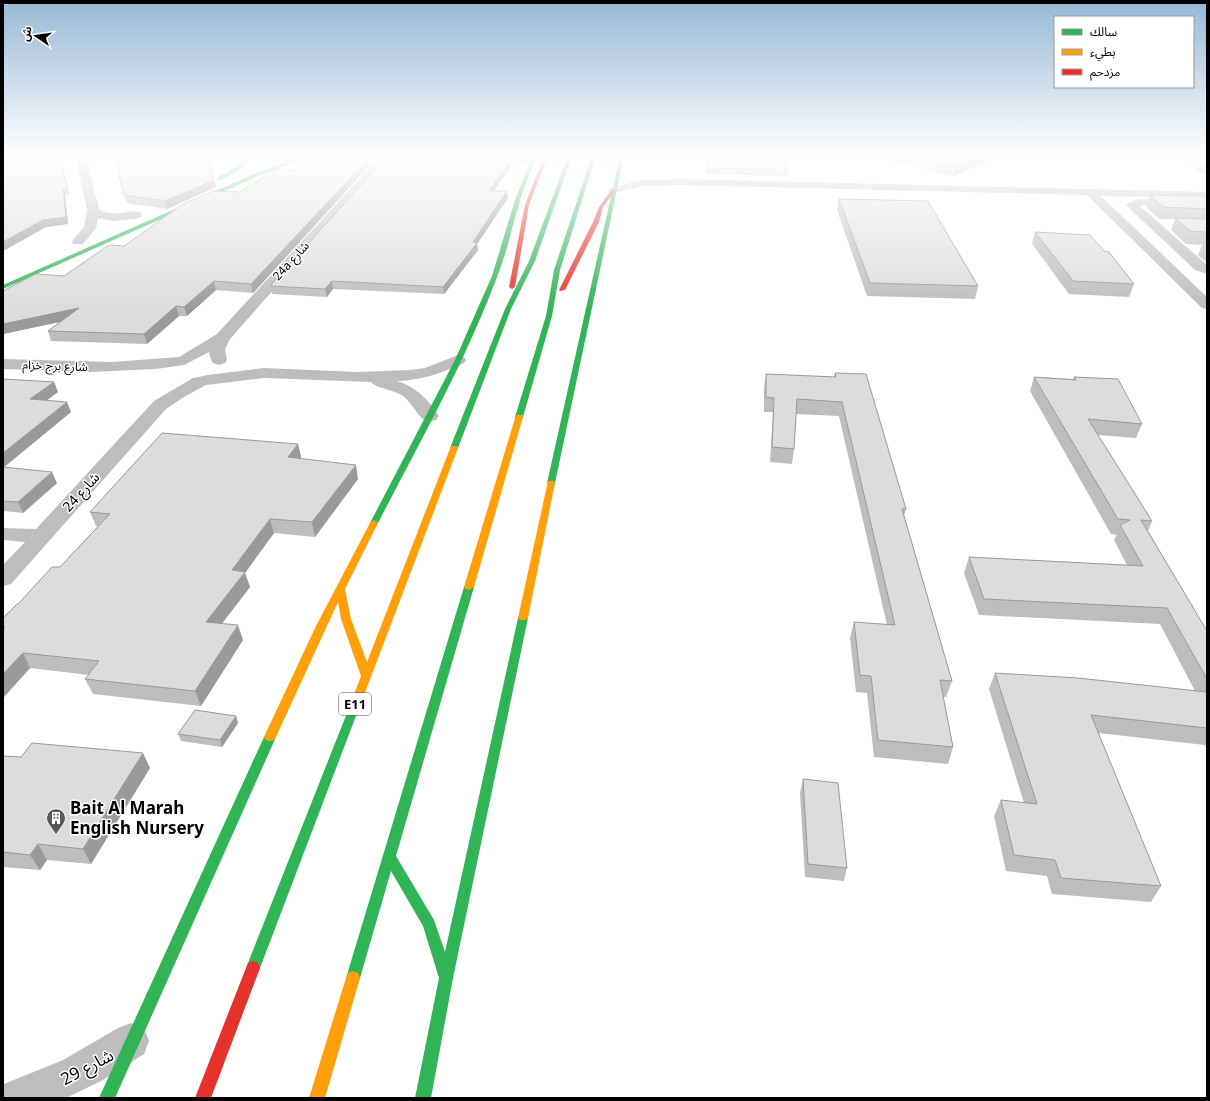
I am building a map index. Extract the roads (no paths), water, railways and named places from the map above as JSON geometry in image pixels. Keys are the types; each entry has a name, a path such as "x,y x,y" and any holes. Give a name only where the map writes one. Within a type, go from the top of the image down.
{"main road":[{"path":"3,286 182,207"},
{"path":"107,1098 305,660 340,588 458,360 495,276 515,207"},
{"path":"508,309 527,207"},
{"path":"508,309 532,261 551,207"},
{"path":"317,1098 549,316 555,277 577,207"},
{"path":"549,316 596,222 601,207"},
{"path":"423,1098 446,978 570,394 607,236 611,207"},
{"path":"111,226 139,214"},
{"path":"74,242 98,232"},
{"name":"E11","path":"203,1098 508,309"},
{"path":"340,588 346,619 366,675"},
{"path":"389,856 424,914 433,933 446,978"}],"street":[{"name":"24a شارع","path":"221,362 217,349 223,337 335,207"},
{"path":"1106,207 1207,305"},
{"path":"1134,207 1200,267 1207,270"},
{"path":"74,242 90,228 93,210 104,216 139,214"},
{"path":"1153,224 1168,224"},
{"path":"1181,249 1200,249"},
{"name":"24a شارع","path":"164,379 162,374 165,369 223,337"},
{"name":"شارع برج خزام","path":"3,364 106,368 142,366 205,357 221,362"},
{"path":"203,381 264,373 358,377 420,374 438,369 458,360"},
{"path":"221,362 264,373"},
{"path":"203,381 220,372 223,368 221,362"},
{"name":"شارع برج خزام","path":"106,368 164,379 179,384 203,381"},
{"path":"358,377 390,384 409,391 416,396 430,416"},
{"name":"شارع 24","path":"160,405 165,392 164,379"},
{"name":"شارع 24","path":"3,579 160,405 178,393 203,381"},
{"path":"3,534 42,536"},
{"name":"شارع 29","path":"18,1098 76,1075 104,1060 132,1041"}],"place":[{"name":"Bait Al Marah English Nursery","path":"56,835"}]}
